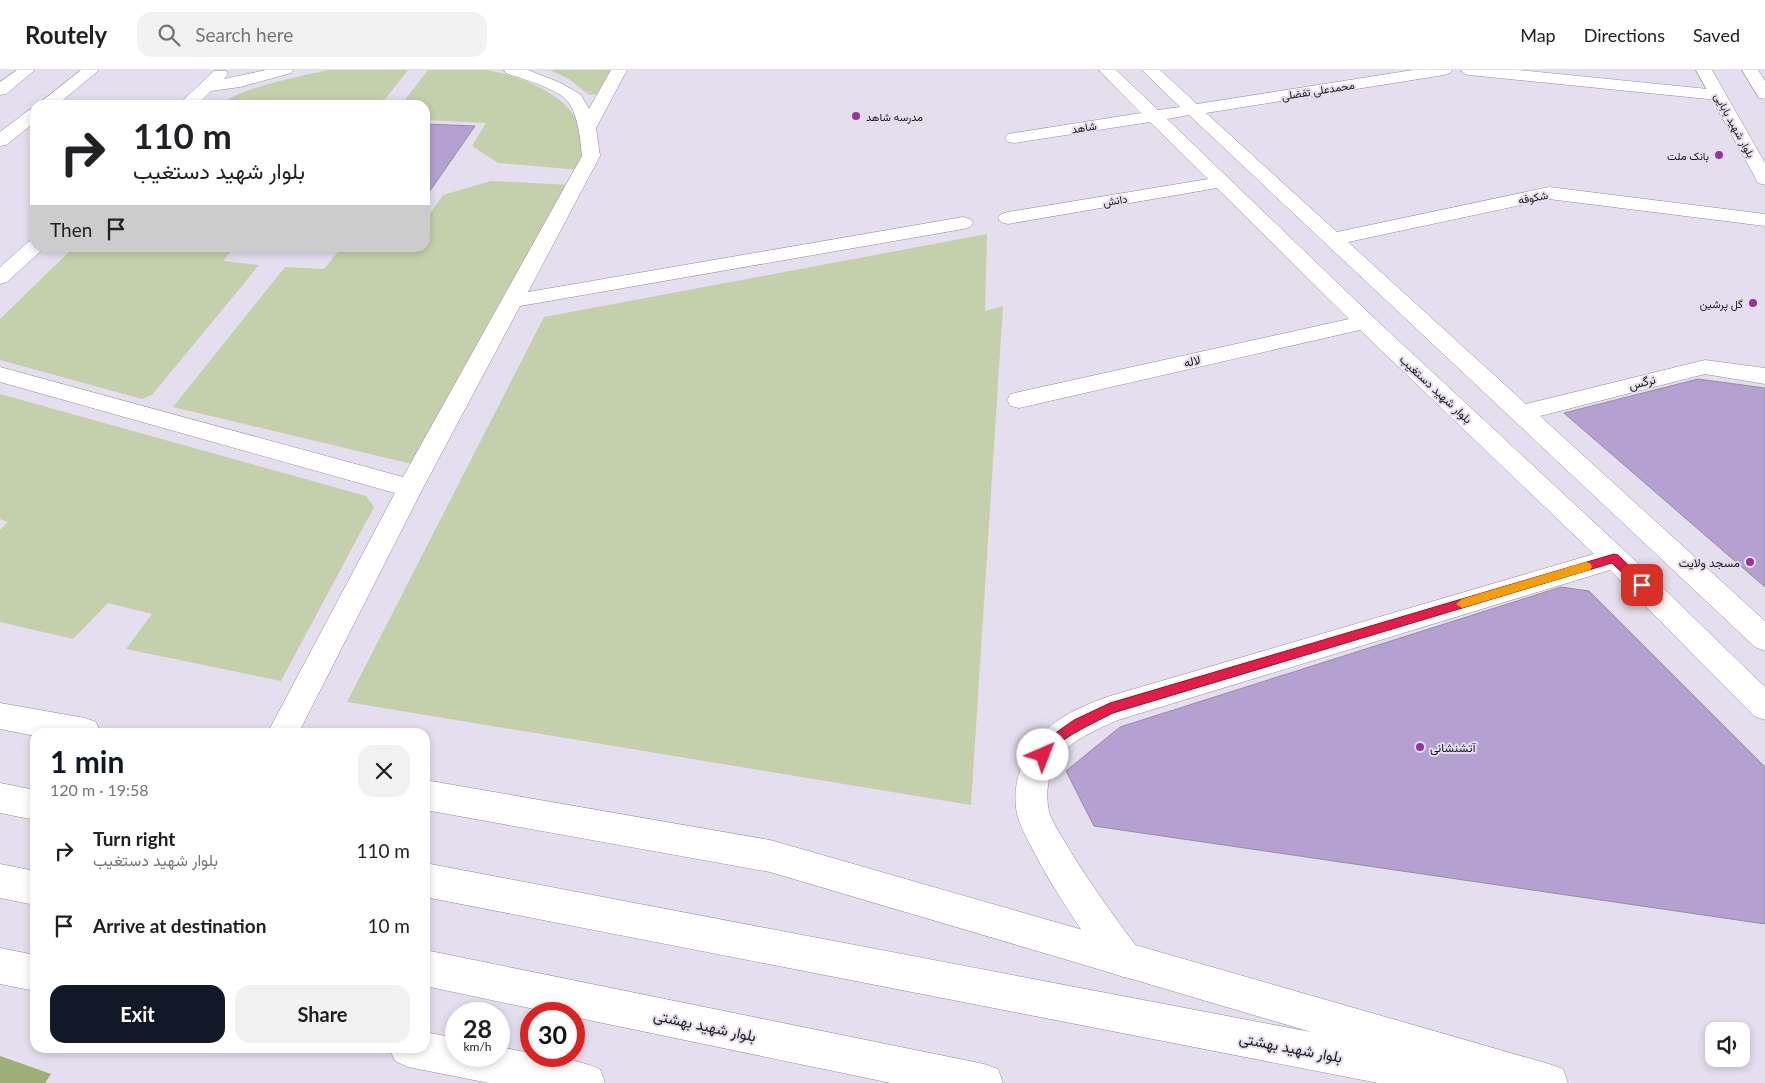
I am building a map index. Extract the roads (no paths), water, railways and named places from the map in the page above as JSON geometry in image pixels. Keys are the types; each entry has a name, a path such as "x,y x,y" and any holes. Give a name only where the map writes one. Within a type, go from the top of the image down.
{"street":[{"path":"0,90 27,70"},
{"path":"52,100 90,70"},
{"path":"192,100 225,70"},
{"path":"206,87 240,82 285,70"},
{"path":"284,728 410,488 591,156 588,127 575,98 534,77 512,70"},
{"path":"588,127 619,70"},
{"name":"بلوار شهید دستغیب","path":"1107,70 1365,322 1614,558 1765,706"},
{"path":"1150,70 1765,639"},
{"name":"محمدعلی تفضلی","path":"1154,116 1444,70"},
{"path":"1469,70 1718,95"},
{"name":"بلوار شهید بابایی","path":"1704,70 1765,179"},
{"path":"1750,70 1765,94"},
{"name":"شاهد","path":"1014,138 1154,116"},
{"path":"0,141 30,118"},
{"name":"دانش","path":"1008,218 1222,182"},
{"name":"شکوفه","path":"1332,239 1549,193 1765,220"},
{"path":"512,302 963,223"},
{"path":"0,278 30,251"},
{"name":"لاله","path":"1019,400 1365,322"},
{"name":"نرگس","path":"1520,413 1705,367 1765,376"},
{"path":"0,374 410,488"},
{"path":"1123,959 1058,863 1039,828 1032,809 1032,787 1037,764 1049,745 1079,724 1110,709 1614,558"},
{"path":"0,716 64,728"},
{"path":"430,796 770,856 1549,1083"},
{"path":"0,798 30,804"},
{"path":"0,880 30,887"},
{"name":"بلوار شهید بهشتی","path":"430,881 1477,1083"},
{"path":"0,966 30,972"},
{"name":"بلوار شهید بهشتی","path":"430,969 984,1083"},
{"path":"430,1052 586,1083"}],"place":[{"name":"مدرسه شاهد","path":"856,116"},
{"name":"بانک ملت","path":"1719,155"},
{"name":"گل پرشین","path":"1753,303"},
{"name":"مسجد ولایت","path":"1750,562"},
{"name":"آتشنشانی","path":"1420,747"}]}
